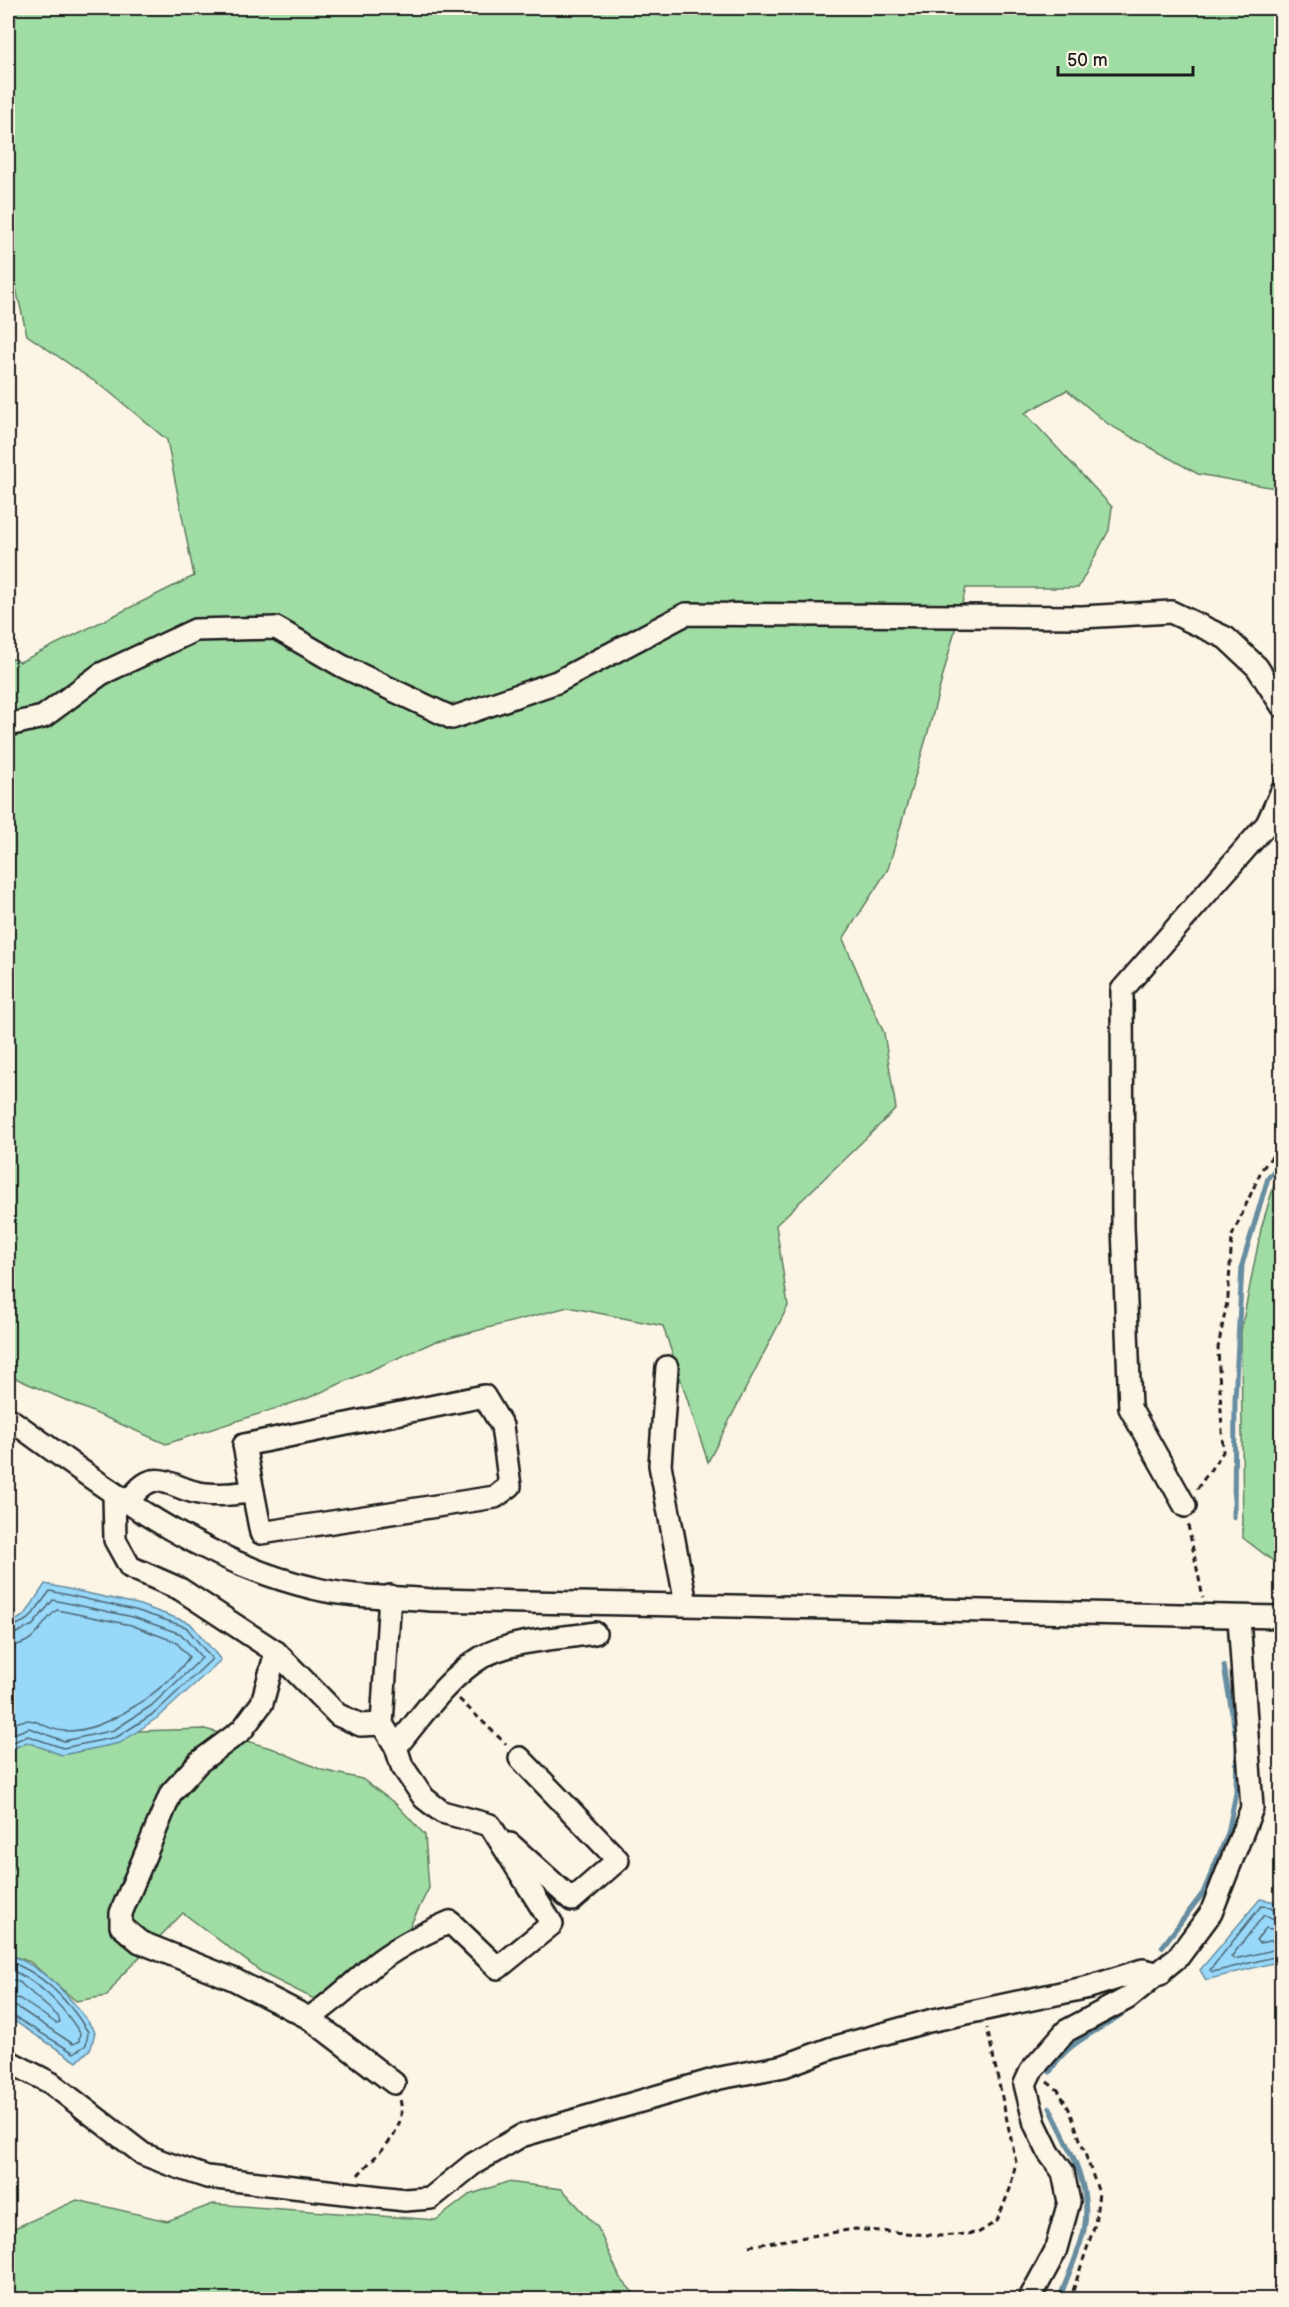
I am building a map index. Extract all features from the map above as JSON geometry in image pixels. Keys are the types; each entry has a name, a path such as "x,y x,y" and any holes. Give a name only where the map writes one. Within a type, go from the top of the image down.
{"street":[{"path":"8,725 43,717 101,674 195,630 276,628 342,666 452,718 557,682 686,614 1082,616 1171,612 1227,638 1257,667 1281,706"},
{"path":"1185,1506 1130,1408 1123,1226 1122,990 1267,824 1281,791"},
{"path":"667,1367 660,1465 686,1604"},
{"path":"484,1396 502,1426 510,1486 495,1497 261,1533 253,1492 244,1445 484,1396"},
{"path":"8,1418 160,1525 225,1558 313,1589 431,1600 1239,1618 1281,1617"},
{"path":"121,1498 148,1481 167,1480 204,1494 253,1492"},
{"path":"121,1498 115,1540 130,1567 180,1589 276,1652 338,1715 361,1725 382,1725"},
{"path":"390,1596 382,1725 396,1747 402,1766 424,1798 442,1812 490,1825 572,1900 618,1860 520,1758"},
{"path":"1029,2300 1055,2252 1069,2202 1063,2172 1049,2153 1035,2124 1025,2084 1031,2071 1066,2031 1128,1998 1160,1974 1179,1956 1211,1913 1252,1808 1239,1618"},
{"path":"396,1747 447,1687 484,1656 514,1646 595,1633"},
{"path":"276,1652 262,1703 242,1730 199,1762 171,1793 121,1913 121,1926 140,1942 233,1979 309,2018 394,2083"},
{"path":"309,2018 334,2002 372,1967 407,1942 450,1922 498,1968 552,1924 490,1825"},
{"path":"8,2061 51,2083 143,2154 207,2177 344,2191 405,2200 431,2198 473,2164 521,2136 720,2078 784,2066 832,2048 982,2009 1089,1987 1143,1970 1160,1974"}],"path":[{"path":"1207,1617 1185,1506 1223,1452 1218,1348 1228,1298 1232,1236 1262,1169 1281,1144"},
{"path":"447,1687 520,1758"},
{"path":"749,2246 855,2229 940,2236 978,2233 997,2221 1010,2189 1016,2162 982,2009"},
{"path":"344,2191 400,2126 400,2101 394,2083"}],"green space":[{"path":"8,8 1281,8 1281,489 1198,474 1108,424 1067,390 1025,413 1112,507 1109,530 1078,588 966,588 928,732 888,869 843,939 884,1033 896,1109 776,1225 788,1306 708,1462 663,1326 568,1307 434,1342 308,1398 166,1444 8,1375 8,657 20,662 194,576 167,440 107,390 27,335 8,255"},
{"path":"1281,1161 1281,1567 1243,1538 1241,1331 1261,1229"},
{"path":"205,1729 274,1749 322,1770 362,1779 396,1804 425,1835 429,1888 406,1934 372,1973 316,2000 264,1974 183,1913 121,1976 107,1996 76,2001 30,1962 8,1954 8,1751 27,1742 62,1755 119,1743 137,1731"},
{"path":"507,2182 562,2189 598,2228 620,2278 639,2299 8,2299 8,2231 77,2200 167,2221 213,2204 436,2220 469,2195"},
{"path":"788,2292 890,2299 756,2299"}],"water":[{"path":"45,1584 137,1604 190,1623 221,1660 160,1716 120,1743 62,1755 27,1742 8,1751 8,1625 25,1615"},
{"path":"1260,1899 1276,1902 1281,1913 1281,1961 1206,1980 1200,1970"},
{"path":"8,1954 35,1967 46,1976 68,1996 95,2032 91,2048 77,2062 8,2017"}],"waterway":[{"path":"1234,1518 1235,1400 1242,1265 1268,1178 1282,1161"},
{"path":"1162,1947 1203,1893 1228,1833 1236,1793 1237,1743 1224,1666"},
{"path":"1050,2072 1066,2051 1131,2007"},
{"path":"1050,2108 1077,2167 1082,2182 1086,2214 1079,2247 1059,2300"}]}
